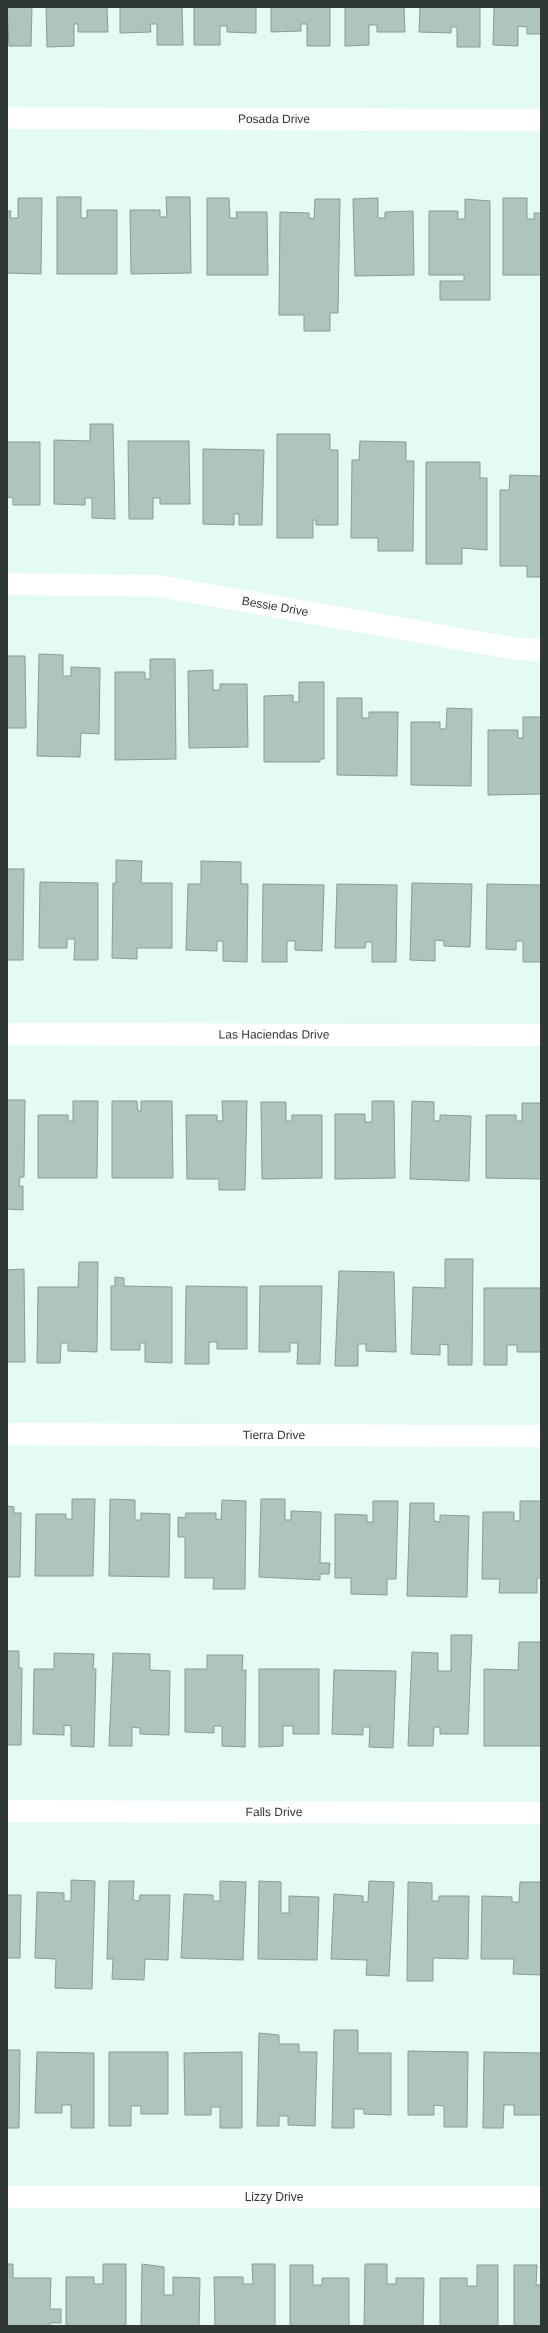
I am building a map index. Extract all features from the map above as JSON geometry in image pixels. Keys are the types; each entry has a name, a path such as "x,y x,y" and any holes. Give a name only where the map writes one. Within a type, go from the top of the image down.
{"street":[{"name":"Posada Drive","path":"7,118 541,120"},
{"name":"Bessie Drive","path":"7,584 158,586 517,649 541,650"},
{"name":"Las Haciendas Drive","path":"7,1034 541,1035"},
{"name":"Tierra Drive","path":"7,1434 541,1436"},
{"name":"Falls Drive","path":"7,1811 541,1813"},
{"name":"Lizzy Drive","path":"7,2196 541,2197"}],"building":[{"path":"7,7 32,7 31,46 9,46"},
{"path":"46,7 107,7 108,32 78,32 78,24 74,24 74,46 47,47"},
{"path":"120,7 182,7 183,45 157,45 157,24 150,24 151,32 120,33"},
{"path":"194,7 256,7 256,33 227,32 227,26 220,26 220,45 194,45"},
{"path":"271,7 330,7 330,46 307,46 307,24 301,24 301,31 271,32"},
{"path":"345,7 404,7 405,32 377,32 377,25 369,25 369,45 345,46"},
{"path":"420,7 480,7 480,47 457,47 457,27 451,27 451,33 419,32"},
{"path":"494,7 541,7 541,34 527,34 527,27 518,26 518,46 493,45"},
{"path":"57,197 81,197 81,218 87,218 87,210 117,210 117,274 57,274"},
{"path":"166,197 190,197 191,273 131,274 130,210 160,210 160,217 167,217"},
{"path":"18,198 42,198 41,274 7,273 7,211 11,211 10,218 18,218"},
{"path":"207,198 229,198 230,218 237,218 236,212 267,212 268,275 207,275"},
{"path":"378,198 378,218 385,218 385,212 413,211 414,275 355,276 353,199"},
{"path":"503,198 527,198 527,219 534,219 534,213 541,213 541,275 503,275"},
{"path":"315,199 340,199 338,313 330,313 330,331 304,331 304,315 279,315 280,212 309,213 309,218 314,219"},
{"path":"465,199 490,201 490,300 440,300 440,281 464,281 464,275 429,275 429,211 458,211 458,219 465,219"},
{"path":"90,424 113,424 115,519 92,518 92,498 85,498 85,505 54,504 54,440 90,441"},
{"path":"277,434 330,434 330,450 338,450 338,525 316,525 316,520 313,520 313,538 277,538"},
{"path":"128,441 189,441 190,504 160,504 160,498 153,498 153,519 129,519"},
{"path":"360,441 406,442 406,461 414,461 413,551 378,551 378,538 351,538 352,460 359,460"},
{"path":"7,442 40,442 40,505 13,505 13,498 7,497"},
{"path":"203,449 264,450 262,525 239,525 239,514 234,514 234,525 203,524"},
{"path":"426,462 480,462 480,478 487,478 487,550 462,548 462,564 426,564"},
{"path":"510,475 541,476 541,577 527,577 527,566 500,566 500,490 509,490"},
{"path":"39,654 63,655 63,676 71,676 71,667 100,668 99,734 81,733 80,757 37,756"},
{"path":"7,656 25,656 26,728 7,728"},
{"path":"150,659 175,659 176,759 115,760 115,672 145,672 145,679 150,679"},
{"path":"213,670 213,690 220,690 220,684 247,684 248,747 189,748 188,671"},
{"path":"299,682 324,682 324,759 320,759 320,762 264,762 264,696 293,695 293,702 299,702"},
{"path":"337,698 362,698 362,718 369,718 369,712 398,712 397,776 337,775"},
{"path":"447,708 472,709 471,786 411,785 411,722 440,722 440,729 446,729"},
{"path":"523,717 541,717 541,794 488,795 488,730 518,730 518,738 523,738"},
{"path":"116,860 142,861 141,883 172,883 172,948 137,948 137,959 112,958 113,883 116,883"},
{"path":"201,861 241,862 241,884 248,884 247,962 223,961 223,941 217,941 217,951 186,950 188,884 201,884"},
{"path":"7,869 24,869 23,960 7,960"},
{"path":"40,882 98,883 98,960 74,960 75,939 67,939 67,948 39,948"},
{"path":"412,883 472,884 470,947 444,946 444,941 435,940 435,961 410,960"},
{"path":"263,884 324,885 322,951 295,950 295,941 287,941 287,962 262,962"},
{"path":"337,884 397,885 396,962 372,962 372,942 366,942 365,948 335,948"},
{"path":"487,884 541,885 541,962 523,962 523,941 516,941 516,950 486,949"},
{"path":"7,1100 25,1100 24,1177 20,1177 19,1186 23,1186 23,1210 7,1209"},
{"path":"73,1101 98,1101 97,1178 38,1178 38,1115 68,1115 68,1121 73,1121"},
{"path":"112,1101 137,1101 138,1111 141,1111 141,1101 172,1101 173,1178 112,1178"},
{"path":"222,1101 247,1101 245,1190 219,1190 219,1179 187,1179 186,1115 217,1115 217,1121 223,1121"},
{"path":"372,1101 394,1101 395,1178 335,1179 335,1114 365,1114 365,1122 372,1122"},
{"path":"412,1101 434,1102 434,1121 440,1121 440,1115 471,1116 469,1181 410,1179"},
{"path":"261,1102 286,1102 286,1121 292,1121 292,1115 322,1115 322,1178 262,1179"},
{"path":"522,1103 541,1103 541,1179 486,1178 486,1115 516,1115 516,1121 522,1121"},
{"path":"445,1259 473,1259 472,1365 448,1365 448,1345 440,1344 440,1355 411,1354 413,1287 445,1288"},
{"path":"79,1262 98,1262 97,1352 68,1351 68,1343 61,1343 60,1363 37,1363 38,1287 78,1287"},
{"path":"24,1269 25,1362 7,1362 7,1270"},
{"path":"339,1271 394,1272 396,1352 366,1351 366,1344 358,1344 358,1366 335,1366"},
{"path":"115,1277 124,1278 124,1286 172,1287 172,1363 145,1362 145,1343 140,1343 140,1350 111,1350 111,1286 115,1286"},
{"path":"186,1286 247,1287 247,1349 217,1349 217,1342 209,1342 209,1364 185,1364"},
{"path":"260,1286 322,1286 320,1364 297,1364 298,1343 290,1343 290,1352 259,1352"},
{"path":"484,1288 541,1288 541,1352 517,1352 517,1345 507,1345 507,1365 484,1365"},
{"path":"72,1499 95,1499 93,1576 35,1576 36,1514 66,1514 66,1519 72,1519"},
{"path":"110,1499 135,1500 135,1520 141,1520 141,1513 170,1514 169,1577 109,1576"},
{"path":"261,1499 285,1499 285,1520 291,1520 291,1511 321,1512 320,1563 330,1563 329,1574 320,1574 320,1580 259,1577"},
{"path":"222,1500 246,1501 245,1589 213,1589 214,1578 185,1578 185,1537 178,1537 178,1517 185,1518 186,1513 216,1513 216,1519 221,1520"},
{"path":"373,1501 398,1501 396,1579 387,1579 387,1595 351,1594 351,1578 335,1578 335,1514 367,1515 367,1522 373,1522"},
{"path":"520,1501 541,1501 541,1578 537,1578 537,1593 499,1593 500,1579 482,1579 483,1512 514,1512 514,1521 520,1521"},
{"path":"410,1503 434,1503 434,1521 440,1522 440,1515 469,1516 467,1597 407,1596"},
{"path":"7,1506 14,1507 14,1513 21,1513 20,1577 7,1577"},
{"path":"451,1635 472,1635 468,1734 440,1734 440,1727 434,1727 433,1746 408,1746 412,1652 438,1653 438,1671 451,1671"},
{"path":"519,1642 541,1642 541,1746 484,1746 484,1669 518,1670"},
{"path":"7,1651 19,1651 19,1668 22,1668 21,1745 7,1745"},
{"path":"54,1653 94,1654 93,1669 96,1669 94,1747 71,1746 71,1726 64,1725 64,1735 33,1734 34,1669 54,1669"},
{"path":"113,1653 150,1654 150,1670 170,1671 169,1735 140,1734 140,1728 132,1727 132,1746 109,1746"},
{"path":"207,1655 243,1655 242,1670 246,1670 245,1747 222,1746 222,1726 214,1726 214,1733 185,1732 185,1669 207,1669"},
{"path":"259,1669 319,1669 319,1734 293,1734 293,1726 283,1726 283,1746 259,1747"},
{"path":"334,1670 396,1671 393,1748 369,1747 370,1727 363,1727 363,1735 332,1734"},
{"path":"71,1880 95,1881 92,1989 55,1988 56,1959 35,1958 37,1892 64,1893 64,1901 71,1901"},
{"path":"109,1881 134,1881 133,1900 139,1901 140,1895 170,1895 168,1960 145,1959 144,1980 112,1979 113,1959 107,1959"},
{"path":"220,1881 246,1882 243,1960 181,1958 184,1894 213,1895 213,1901 220,1901"},
{"path":"259,1881 281,1882 281,1913 289,1913 289,1896 319,1897 317,1960 258,1959"},
{"path":"369,1881 394,1882 389,1976 366,1975 367,1960 331,1959 334,1894 363,1896 363,1902 368,1902"},
{"path":"408,1882 432,1883 432,1901 439,1901 439,1896 469,1896 468,1959 433,1958 433,1981 407,1981"},
{"path":"520,1882 541,1882 541,1975 513,1974 514,1959 481,1959 482,1896 512,1897 512,1902 519,1902"},
{"path":"7,1895 21,1895 20,1958 7,1958"},
{"path":"334,2030 358,2030 358,2053 391,2053 391,2115 364,2114 364,2109 354,2109 354,2128 332,2128"},
{"path":"259,2033 279,2035 279,2044 299,2044 299,2052 317,2052 315,2126 288,2125 288,2116 279,2116 279,2126 257,2126"},
{"path":"7,2050 20,2050 19,2128 7,2128"},
{"path":"408,2051 468,2052 467,2127 444,2127 444,2106 434,2105 434,2115 408,2115"},
{"path":"37,2052 94,2053 94,2128 71,2128 71,2105 62,2105 62,2113 35,2113"},
{"path":"109,2052 168,2052 168,2114 141,2114 141,2106 131,2106 131,2126 109,2126"},
{"path":"242,2052 242,2128 220,2128 220,2107 211,2107 211,2115 185,2115 184,2053"},
{"path":"484,2052 541,2053 541,2115 514,2115 514,2105 504,2105 503,2128 483,2128"},
{"path":"7,2264 13,2264 13,2278 51,2278 50,2309 61,2309 61,2323 50,2323 50,2326 7,2326"},
{"path":"103,2264 126,2264 126,2326 66,2326 66,2277 94,2277 94,2284 103,2284"},
{"path":"142,2264 164,2267 164,2295 173,2295 173,2277 200,2278 199,2326 141,2326"},
{"path":"252,2264 275,2264 275,2326 215,2326 214,2277 243,2277 243,2284 253,2284"},
{"path":"365,2264 387,2264 387,2284 396,2284 396,2278 424,2278 423,2326 364,2326"},
{"path":"290,2265 313,2265 313,2285 322,2285 322,2278 349,2278 349,2326 290,2326"},
{"path":"477,2265 498,2265 498,2326 440,2326 440,2278 467,2278 467,2286 477,2286"},
{"path":"514,2265 537,2265 536,2285 541,2285 541,2326 514,2326"}]}
